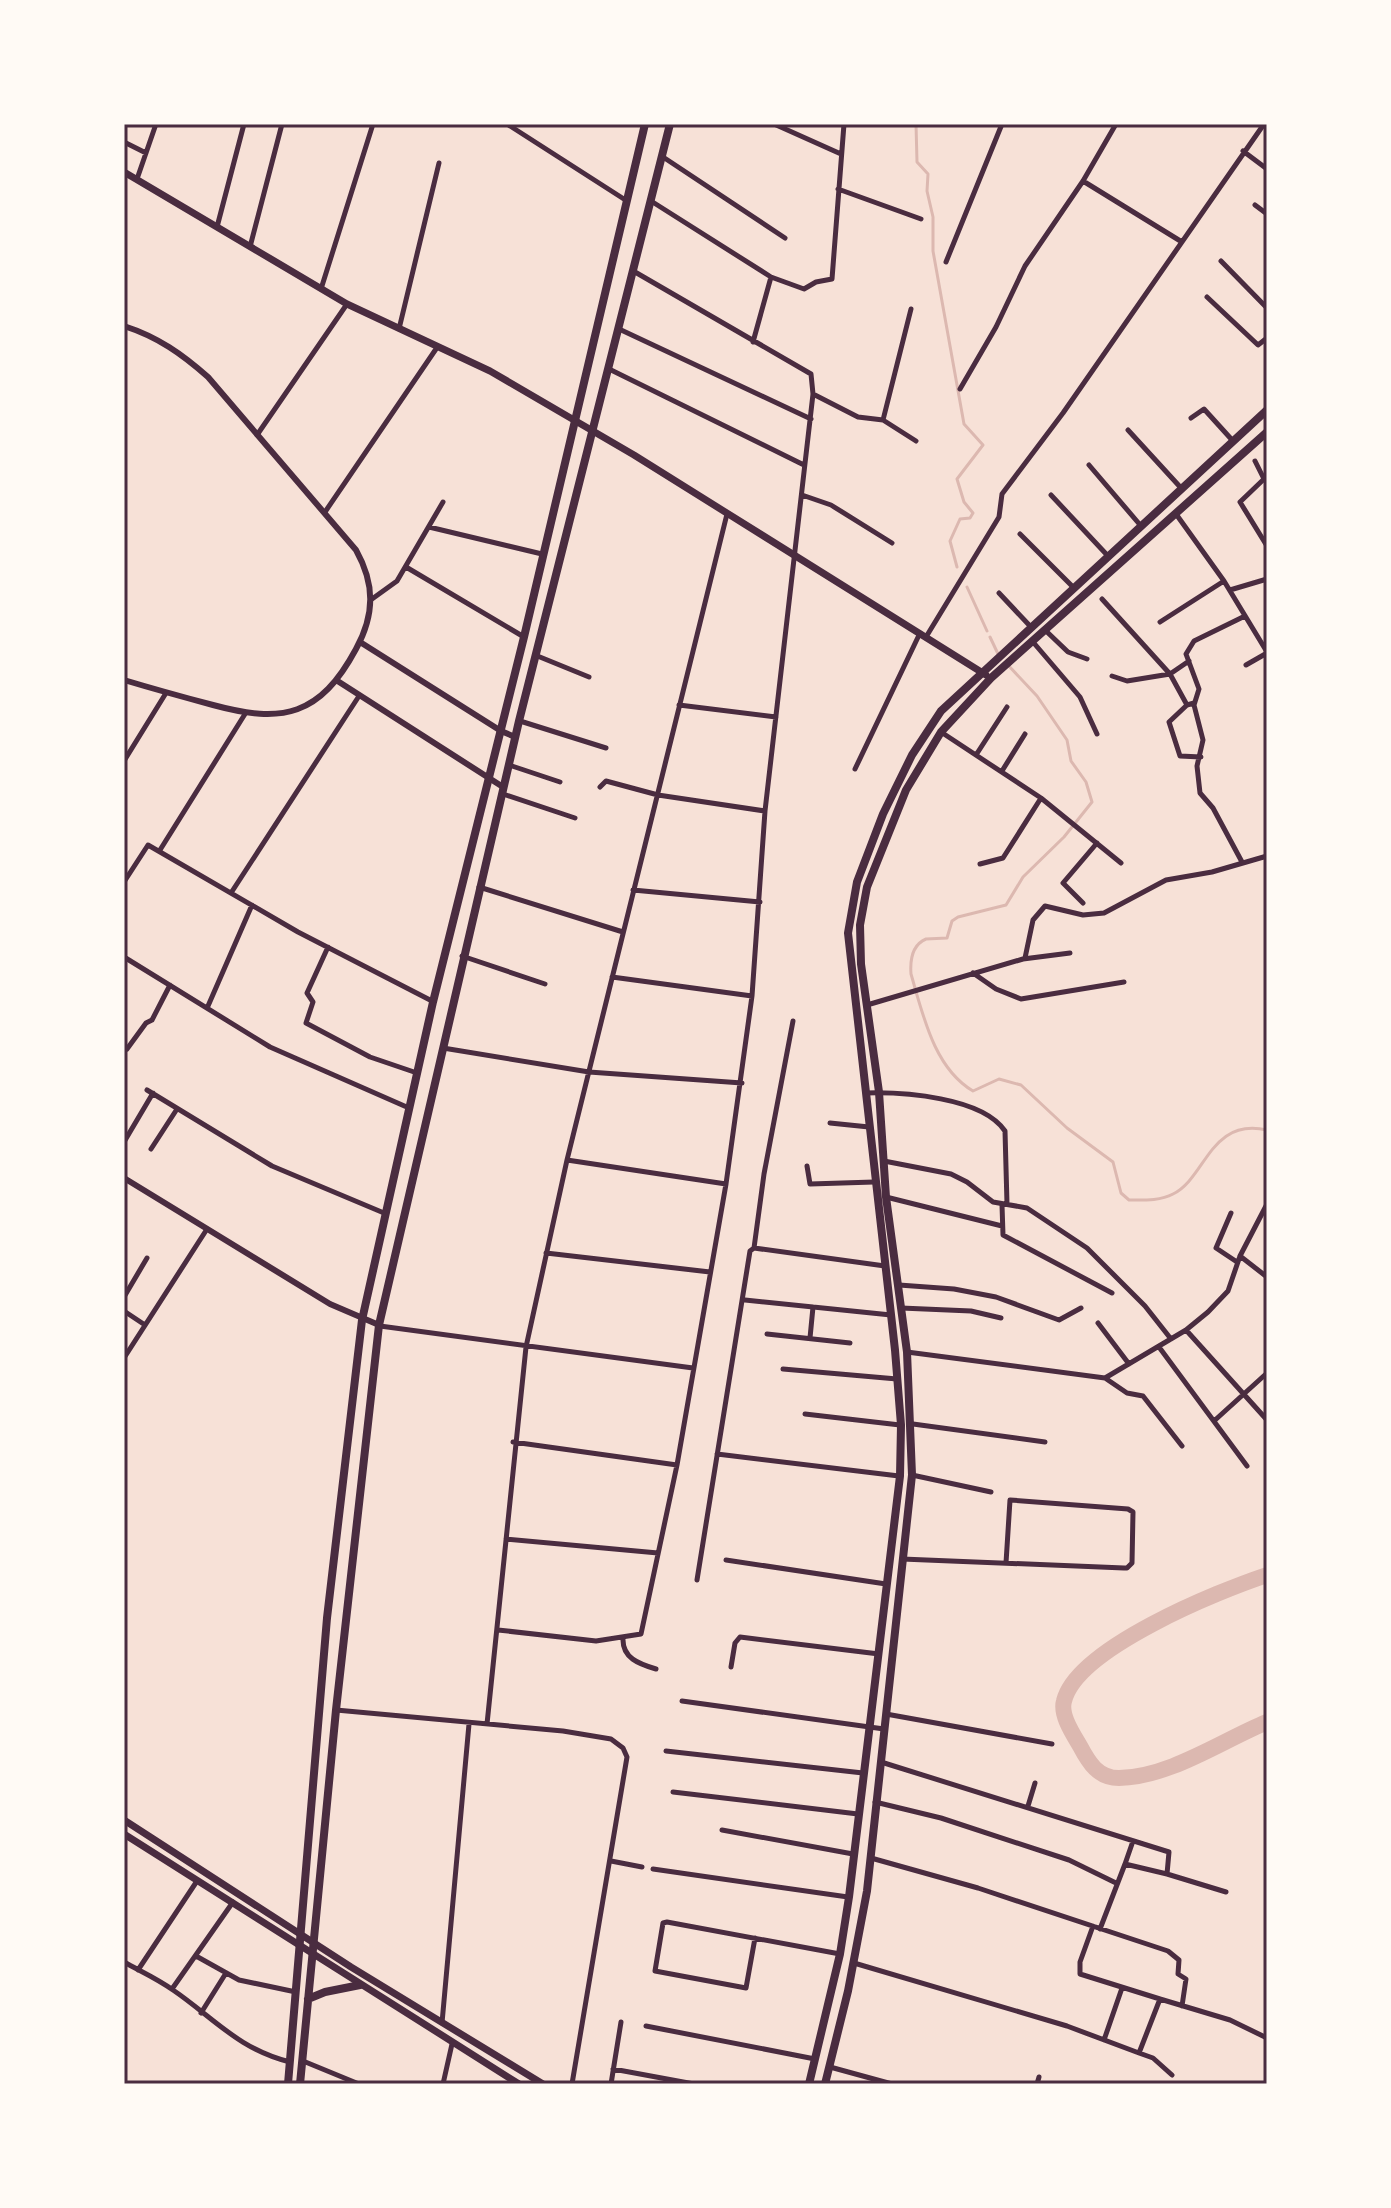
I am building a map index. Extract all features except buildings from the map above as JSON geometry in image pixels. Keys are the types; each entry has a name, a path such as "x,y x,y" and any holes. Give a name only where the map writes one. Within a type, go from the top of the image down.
{"main road":[{"path":"288,2084 320,1709 362,1320 433,1002 524,637 645,124"},
{"path":"300,2084 336,1710 379,1325 515,737 590,430 635,272 670,124"},
{"path":"124,172 321,290 436,349 490,371 991,678"},
{"path":"809,2084 840,1954 849,1897 900,1476 898,1379 848,951 857,882 883,814 919,742 941,711 1267,410"},
{"path":"825,2084 854,1963 871,1858 912,1475 913,1424 907,1352 886,1197 879,1092 860,946 867,887 906,790 941,732 991,678 1267,432"},
{"path":"337,1536 355,1538"},
{"path":"885,1599 897,1599"},
{"path":"320,1709 336,1710"},
{"path":"124,1820 442,2024 543,2084"},
{"path":"126,1838 198,1880 519,2084"},
{"path":"308,1999 333,1989 360,1985"}],"street":[{"path":"137,179 156,124"},
{"path":"217,227 244,124"},
{"path":"250,247 272,177 275,142 282,124"},
{"path":"321,290 373,124"},
{"path":"507,124 628,201"},
{"path":"774,124 841,154"},
{"path":"651,201 771,277 804,289 816,282 832,279 844,124"},
{"path":"960,389 996,327 1025,266 1083,181 1116,124"},
{"path":"855,769 923,635 999,517 1005,488 1063,413 1264,124"},
{"path":"946,262 999,125"},
{"path":"124,142 146,153"},
{"path":"1243,151 1267,169"},
{"path":"663,157 785,238"},
{"path":"399,331 439,163"},
{"path":"1083,181 1182,242"},
{"path":"838,189 921,219"},
{"path":"1255,205 1267,214"},
{"path":"1221,261 1267,308"},
{"path":"498,1630 596,1641 641,1633 677,1465 742,1083 760,902 765,811 811,419 813,377 635,272"},
{"path":"753,342 771,277"},
{"path":"1207,297 1258,345 1267,338"},
{"path":"257,435 347,304"},
{"path":"883,420 911,309"},
{"path":"124,326 150,334 181,353 208,377 356,550 370,574 372,599 360,642 336,680 319,699 301,710 281,715 245,714 124,680"},
{"path":"619,329 811,419"},
{"path":"325,512 436,349"},
{"path":"609,369 804,465"},
{"path":"813,394 853,416 883,420 916,441"},
{"path":"1191,418 1204,409 1235,442"},
{"path":"1128,430 1182,489"},
{"path":"1255,461 1264,479 1240,502 1267,546"},
{"path":"1089,465 1141,526"},
{"path":"801,495 831,505 892,543"},
{"path":"1051,495 1108,556"},
{"path":"372,599 397,581 443,502"},
{"path":"487,1724 513,1442 526,1347 567,1160 727,514"},
{"path":"1176,514 1230,590 1267,652 1246,665"},
{"path":"429,527 542,554"},
{"path":"1020,534 1073,587"},
{"path":"406,567 524,637"},
{"path":"1230,590 1267,579"},
{"path":"1160,622 1224,581"},
{"path":"999,593 1030,626"},
{"path":"1102,599 1170,674 1187,705"},
{"path":"1242,862 1213,808 1200,793 1197,766 1203,740 1194,703 1199,689 1186,651 1191,644 1245,616"},
{"path":"1045,630 1068,652 1087,659"},
{"path":"1032,641 1080,697 1097,734"},
{"path":"360,642 515,737"},
{"path":"535,655 589,677"},
{"path":"1112,676 1127,681 1170,674 1189,661"},
{"path":"336,680 503,790 575,818"},
{"path":"124,761 166,693"},
{"path":"231,893 359,696"},
{"path":"1194,703 1187,705 1169,721 1175,748 1183,757 1201,757"},
{"path":"679,705 776,717"},
{"path":"976,755 1007,707"},
{"path":"160,850 245,714"},
{"path":"519,721 606,748"},
{"path":"941,732 1041,798 1121,863"},
{"path":"1002,771 1025,734"},
{"path":"509,765 560,782"},
{"path":"600,787 606,781 658,795 765,811"},
{"path":"980,864 1003,858 1041,798"},
{"path":"1083,903 1063,883 1097,843"},
{"path":"124,882 148,845 328,947 433,1002"},
{"path":"1025,958 1033,920 1045,906 1083,915 1104,913 1166,880 1212,872 1267,856"},
{"path":"479,887 623,932"},
{"path":"633,890 760,902"},
{"path":"208,1006 252,905"},
{"path":"328,947 307,993 313,1001 308,1025 370,1057 417,1073"},
{"path":"867,1005 1025,958 1070,953"},
{"path":"462,956 545,984"},
{"path":"124,957 282,1053 409,1108"},
{"path":"973,972 1021,999 1124,982"},
{"path":"612,977 752,996"},
{"path":"127,1049 146,1023 153,1019 171,984"},
{"path":"697,1580 745,1300 750,1251 754,1248 764,1174 793,1021"},
{"path":"443,1048 589,1072 742,1083"},
{"path":"124,1142 150,1092 272,1166 384,1213"},
{"path":"866,1093 941,1097 1002,1126 1003,1235 1112,1293"},
{"path":"151,1149 177,1109"},
{"path":"830,1123 869,1127"},
{"path":"567,1160 726,1184"},
{"path":"883,1161 951,1174 1004,1204 1027,1208 1087,1248 1145,1306 1171,1339"},
{"path":"807,1166 810,1184 874,1182"},
{"path":"124,1178 330,1304 362,1320 526,1347 693,1368"},
{"path":"886,1197 1002,1226"},
{"path":"1105,1378 1186,1330 1228,1291 1239,1259 1267,1204"},
{"path":"1231,1213 1216,1248 1267,1277"},
{"path":"124,1358 207,1229"},
{"path":"754,1248 885,1266"},
{"path":"546,1253 710,1272"},
{"path":"124,1297 147,1258"},
{"path":"898,1285 996,1297 1050,1319 1064,1319 1081,1308"},
{"path":"745,1300 891,1315"},
{"path":"810,1338 813,1307"},
{"path":"901,1308 971,1311 1001,1318"},
{"path":"124,1311 145,1325"},
{"path":"1098,1323 1129,1364"},
{"path":"1186,1330 1267,1420"},
{"path":"767,1334 850,1343"},
{"path":"1159,1347 1247,1466"},
{"path":"907,1352 1105,1378 1127,1393 1143,1396 1182,1446"},
{"path":"783,1369 898,1379"},
{"path":"1214,1421 1267,1373"},
{"path":"805,1414 901,1425"},
{"path":"913,1424 1045,1442"},
{"path":"513,1442 677,1465"},
{"path":"717,1454 900,1476"},
{"path":"912,1475 991,1492"},
{"path":"902,1559 1127,1568 1132,1563 1133,1512 1128,1509 1010,1500 1006,1563"},
{"path":"506,1539 658,1553"},
{"path":"726,1560 887,1584"},
{"path":"731,1667 735,1643 740,1637 880,1654"},
{"path":"623,1638 623,1649 629,1657 656,1669"},
{"path":"682,1701 884,1729"},
{"path":"336,1710 563,1731 611,1739 623,1748 627,1757 572,2084"},
{"path":"886,1714 1052,1744"},
{"path":"442,2024 469,1724"},
{"path":"666,1751 864,1773"},
{"path":"880,1762 1169,1852 1167,1874"},
{"path":"1028,1806 1035,1783"},
{"path":"673,1792 859,1814"},
{"path":"875,1802 927,1814 1069,1860 1116,1883"},
{"path":"126,1838 135,1827"},
{"path":"722,1830 853,1854"},
{"path":"1133,1841 1080,1962 1080,1974 1230,2020 1267,2038"},
{"path":"871,1858 1096,1927 1175,1955 1180,1967 1178,1974 1187,1981 1182,2006"},
{"path":"611,1861 642,1867"},
{"path":"1125,1864 1226,1892"},
{"path":"653,1869 849,1897"},
{"path":"138,1970 198,1880"},
{"path":"172,1989 233,1902"},
{"path":"755,1938 746,1988 656,1973 665,1922 755,1938 840,1954"},
{"path":"196,1956 254,1985 297,1992"},
{"path":"124,1962 172,1989 201,2013 251,2046 290,2062"},
{"path":"854,1963 1104,2040 1153,2058 1172,2075"},
{"path":"201,2013 226,1973"},
{"path":"1104,2040 1122,1988"},
{"path":"1139,2053 1160,1999"},
{"path":"611,2084 621,2022"},
{"path":"646,2026 815,2059"},
{"path":"443,2084 452,2044"},
{"path":"303,2061 359,2084"},
{"path":"829,2067 892,2084"},
{"path":"613,2069 694,2084"},
{"path":"1037,2084 1039,2077"}],"waterway":[{"path":"916,124 917,162 928,174 933,251 964,424 983,445 957,479 964,502 973,513 970,518 960,519 950,541 957,567"},
{"path":"967,587 987,631"},
{"path":"990,637 999,656"},
{"path":"1007,664 1037,696 1067,740 1071,761 1086,782 1092,802 1064,837 1023,877 1006,905 958,917 952,921 947,938 926,939 915,949 911,974 939,1055 960,1081 973,1091 999,1079 1021,1085 1067,1128 1113,1162 1121,1193 1129,1200 1157,1199 1173,1194 1194,1175 1221,1140 1233,1132 1248,1128 1267,1130"},
{"path":"1267,1575 1185,1608 1121,1642 1094,1661 1074,1681 1063,1706 1068,1724 1091,1764 1105,1775 1119,1778 1157,1772 1176,1765 1267,1722"}]}
